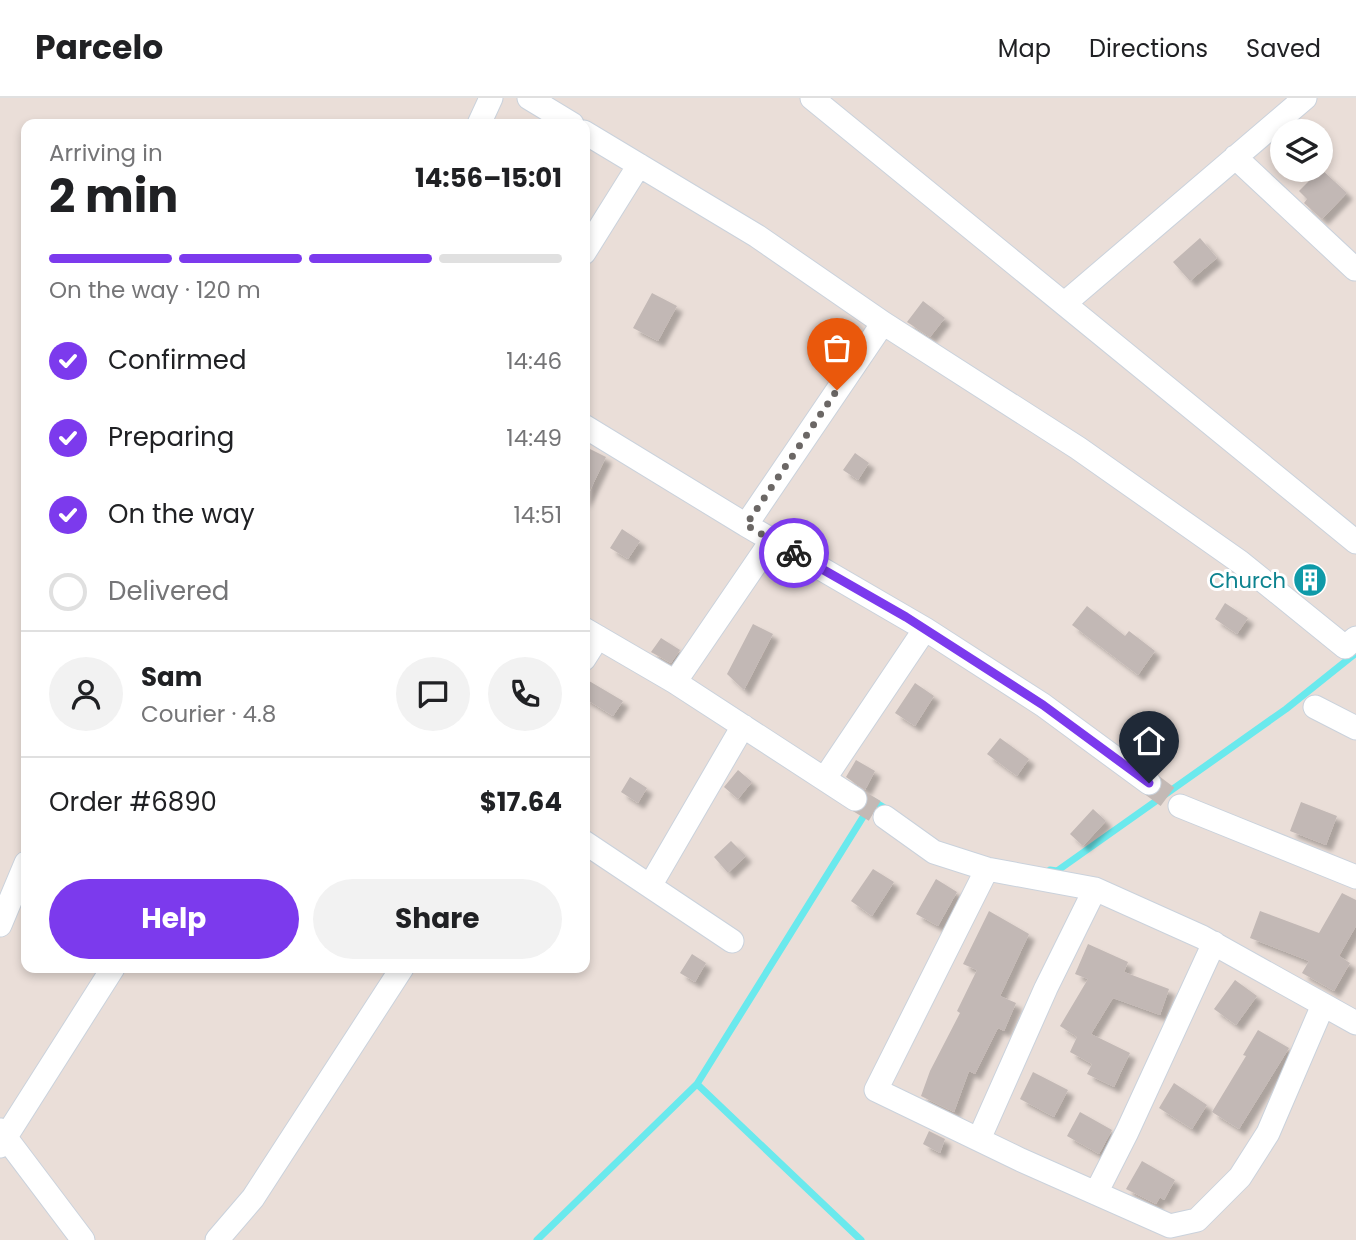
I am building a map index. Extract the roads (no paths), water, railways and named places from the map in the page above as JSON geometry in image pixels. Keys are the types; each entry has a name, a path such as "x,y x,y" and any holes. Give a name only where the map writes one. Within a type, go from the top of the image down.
{"street":[{"path":"481,119 491,98"},
{"path":"528,98 564,119"},
{"path":"812,98 1356,541"},
{"path":"1065,303 1305,98"},
{"path":"590,136 757,236 883,323 1078,448 1240,562 1345,647 1356,638"},
{"path":"1236,157 1355,269"},
{"path":"590,243 639,165"},
{"path":"746,525 883,323"},
{"path":"590,430 746,525 925,629 1043,705 1149,783"},
{"path":"674,682 772,540"},
{"path":"824,778 925,629"},
{"path":"591,633 674,682 855,799"},
{"path":"1315,707 1356,728"},
{"path":"650,886 743,726"},
{"path":"1180,806 1356,877"},
{"path":"885,817 934,852 987,869 1095,889 1214,943 1356,1023"},
{"path":"590,846 732,941"},
{"path":"987,869 876,1090 1170,1226 1197,1220 1240,1177 1268,1133 1323,1005"},
{"path":"0,925 21,875"},
{"path":"979,1139 1046,988 1095,889"},
{"path":"1096,1193 1214,943"},
{"path":"83,1240 2,1138 110,973"},
{"path":"217,1240 253,1198 399,973"}],"waterway":[{"path":"1050,870 1057,871 1286,709 1356,653"},
{"path":"697,1084 873,801 888,810"},
{"path":"537,1240 697,1084 861,1240"}],"tunnel":[{"path":"1149,783 1180,806"},
{"path":"855,799 885,817"}],"place":[{"name":"Church","path":"1310,580"}]}
